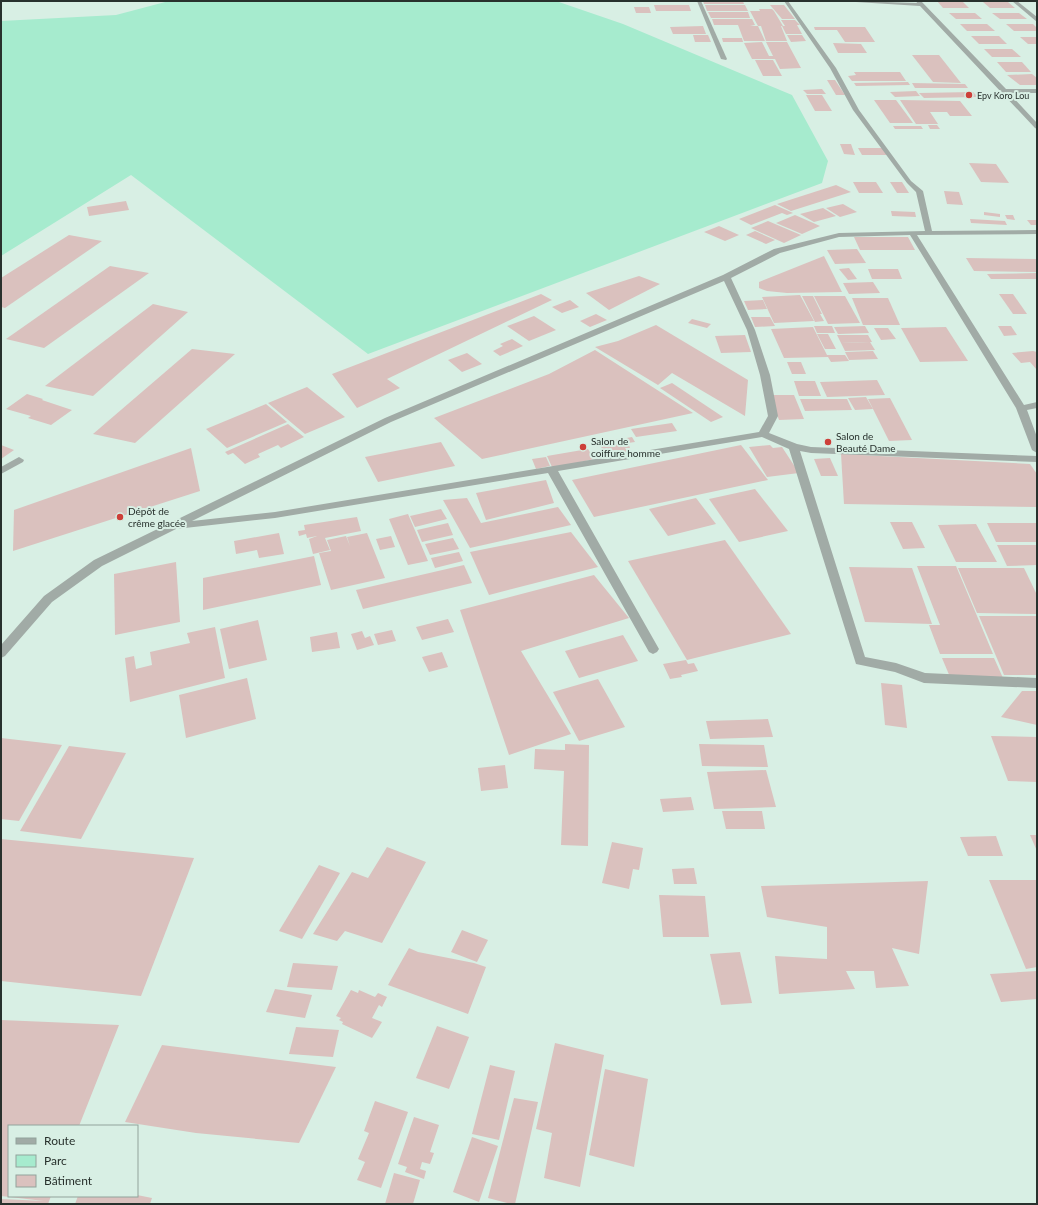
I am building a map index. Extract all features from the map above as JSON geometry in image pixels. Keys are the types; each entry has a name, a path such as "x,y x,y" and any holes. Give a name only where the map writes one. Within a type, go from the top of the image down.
{"street":[{"path":"698,1 724,59"},
{"path":"786,1 833,68 856,110 868,128 881,142 918,191 929,233"},
{"path":"856,1 919,3 1005,91 1037,127"},
{"path":"1014,1 1037,20"},
{"path":"1005,91 1037,91"},
{"path":"1,652 48,599 98,563 168,527 388,420 726,277 777,251 839,235 1037,232"},
{"path":"912,233 1021,408 1037,450"},
{"path":"726,277 752,330 765,375 772,416 763,434"},
{"path":"1021,408 1037,405"},
{"path":"168,527 275,515 763,434 794,447 811,450 1037,459"},
{"path":"794,447 860,661 896,668 924,678 1037,683"},
{"path":"1,471 19,460"},
{"path":"551,469 654,649"}],"green space":[{"path":"169,1 556,1 623,24 792,95 828,161 822,183 368,354 131,175 1,256 1,21 116,15"}],"building":[{"path":"703,1 743,1 744,4 704,4"},
{"path":"937,1 962,1 969,8 943,8"},
{"path":"983,2 1008,2 1015,8 990,8"},
{"path":"654,5 689,5 691,11 656,11"},
{"path":"705,5 745,5 748,11 707,11"},
{"path":"770,5 784,5 795,19 782,19"},
{"path":"634,7 649,7 651,13 636,13"},
{"path":"759,9 772,9 774,11 783,26 781,26 787,41 766,41 761,26 758,26 750,11 760,11"},
{"path":"708,12 748,12 750,18 711,18"},
{"path":"949,13 975,13 982,19 956,19"},
{"path":"992,13 1019,13 1027,19 1000,19"},
{"path":"712,19 752,19 755,25 750,26 758,26 765,41 744,41 738,25 714,25"},
{"path":"781,20 795,20 800,25 797,25 802,34 786,34 782,26 785,26"},
{"path":"960,24 987,24 995,31 967,31"},
{"path":"1006,24 1033,24 1037,28 1037,31 1014,31"},
{"path":"703,26 706,34 673,34 670,27"},
{"path":"814,27 865,27 875,42 845,42 837,30 815,30"},
{"path":"693,35 708,35 711,42 695,42"},
{"path":"787,35 802,35 806,41 791,42"},
{"path":"971,36 999,36 1007,44 979,44"},
{"path":"1020,37 1037,37 1037,44 1028,44"},
{"path":"722,38 742,38 743,42 723,42"},
{"path":"762,42 769,56 773,56 766,42 787,42 801,68 780,69 775,59 752,59 744,43"},
{"path":"833,43 861,44 867,53 838,53"},
{"path":"984,49 1012,49 1021,57 992,57"},
{"path":"912,55 939,55 961,83 933,82"},
{"path":"755,60 773,60 782,76 763,76"},
{"path":"997,62 1022,62 1031,72 1006,72"},
{"path":"854,72 900,72 906,81 852,81 848,76 856,75"},
{"path":"1032,74 1037,78 1037,85 1020,85 1007,75"},
{"path":"827,80 835,80 845,95 836,95"},
{"path":"908,82 910,85 856,86 854,83"},
{"path":"912,83 965,84 968,88 915,88"},
{"path":"822,89 826,94 807,94 803,90"},
{"path":"916,91 920,96 895,97 890,92"},
{"path":"973,92 978,97 924,98 919,93"},
{"path":"806,95 822,95 832,111 815,111"},
{"path":"874,100 896,100 913,123 890,123"},
{"path":"900,100 960,101 972,116 950,116 947,112 930,112 938,124 916,124"},
{"path":"928,125 937,125 940,129 930,129"},
{"path":"893,126 921,126 923,129 895,129"},
{"path":"840,144 851,144 855,155 844,154"},
{"path":"858,148 883,148 887,155 862,155"},
{"path":"969,163 996,164 1009,183 981,182"},
{"path":"853,182 876,182 883,193 859,193"},
{"path":"890,182 902,182 909,193 897,193"},
{"path":"836,185 851,192 791,211 777,204"},
{"path":"944,191 959,192 963,205 947,204"},
{"path":"126,201 129,210 89,216 87,207"},
{"path":"843,204 857,212 840,217 826,208"},
{"path":"775,205 793,213 787,215 782,213 751,225 739,219"},
{"path":"823,208 836,216 814,222 800,214"},
{"path":"891,211 915,212 916,217 892,216"},
{"path":"984,212 1000,214 1000,217 984,215"},
{"path":"795,215 820,226 802,234 776,223"},
{"path":"1005,215 1013,215 1015,220 1007,219"},
{"path":"970,219 1005,221 1007,225 971,223"},
{"path":"1027,220 1037,220 1037,225 1031,225"},
{"path":"768,221 801,235 784,243 751,228"},
{"path":"719,226 739,235 725,241 704,232"},
{"path":"755,231 775,240 766,244 746,235"},
{"path":"69,235 102,241 5,308 1,307 1,278"},
{"path":"854,237 908,237 915,250 860,250"},
{"path":"857,249 866,263 835,264 827,250"},
{"path":"824,256 842,292 787,293 767,291 759,288 759,282"},
{"path":"966,258 1037,259 1037,272 974,271"},
{"path":"110,266 149,273 44,348 6,339"},
{"path":"849,268 857,279 848,280 839,269"},
{"path":"868,269 898,269 902,279 872,279"},
{"path":"1037,273 1037,279 991,279 987,274"},
{"path":"639,276 660,284 609,310 586,293"},
{"path":"873,282 880,293 849,294 843,283"},
{"path":"541,294 552,300 387,379 400,388 357,408 332,374"},
{"path":"999,294 1013,294 1027,314 1013,314"},
{"path":"800,295 814,321 774,323 762,297"},
{"path":"802,296 813,296 824,321 815,322"},
{"path":"814,296 845,296 860,323 828,324"},
{"path":"852,298 888,298 900,325 863,325"},
{"path":"570,300 579,307 562,313 552,307"},
{"path":"763,300 767,309 748,310 744,301"},
{"path":"153,304 188,312 93,396 45,386"},
{"path":"596,314 607,320 590,327 580,321"},
{"path":"534,316 556,330 529,341 507,326"},
{"path":"751,317 770,317 775,326 755,327"},
{"path":"692,319 711,324 707,328 688,323"},
{"path":"656,325 748,380 745,416 672,373 658,385 595,347 618,341"},
{"path":"814,326 832,326 835,333 817,333"},
{"path":"865,326 869,333 838,334 834,327"},
{"path":"998,326 1011,326 1017,335 1004,336"},
{"path":"813,327 827,355 845,355 849,361 831,362 828,357 784,358 771,329"},
{"path":"946,327 968,361 920,362 901,328"},
{"path":"874,328 888,328 896,339 881,340"},
{"path":"817,334 828,334 836,349 825,349"},
{"path":"745,335 751,352 721,353 715,336"},
{"path":"837,335 868,335 872,342 841,343"},
{"path":"512,339 523,346 500,356 493,351 503,346 500,344"},
{"path":"870,342 875,350 845,351 841,343"},
{"path":"192,349 235,354 135,443 93,434"},
{"path":"595,350 693,413 482,459 434,418 549,374"},
{"path":"873,351 878,359 849,360 845,352"},
{"path":"1037,352 1037,370 1030,362 1021,363 1012,353"},
{"path":"467,353 482,364 462,372 448,360"},
{"path":"787,362 801,362 806,374 792,374"},
{"path":"877,380 885,395 827,397 820,382"},
{"path":"794,381 815,381 821,396 799,396"},
{"path":"672,383 723,417 711,422 660,388"},
{"path":"307,387 345,417 305,434 268,403"},
{"path":"27,394 72,410 51,425 28,418 31,416 6,409"},
{"path":"770,395 794,395 804,419 779,420"},
{"path":"866,397 873,409 855,410 848,398"},
{"path":"890,398 912,440 889,441 868,399"},
{"path":"800,399 847,399 852,410 805,411"},
{"path":"266,404 287,422 227,448 206,429"},
{"path":"672,423 677,431 636,437 631,429"},
{"path":"288,424 304,437 281,448 278,445 258,454 260,457 245,464 233,453 228,455 225,452"},
{"path":"632,437 635,442 628,443 630,448 625,448 628,452 606,456 599,443"},
{"path":"441,442 455,466 378,482 365,457"},
{"path":"1,445 14,450 1,459"},
{"path":"741,445 768,480 594,517 572,480"},
{"path":"770,445 773,448 782,447 799,473 767,477 749,447"},
{"path":"191,448 200,491 13,551 14,510"},
{"path":"588,449 594,459 572,464 552,467 547,456"},
{"path":"841,454 1030,464 1037,474 1037,507 844,504"},
{"path":"546,457 550,466 536,469 532,459"},
{"path":"830,458 838,476 821,476 814,459"},
{"path":"546,480 554,503 486,520 476,493"},
{"path":"755,489 788,531 739,542 709,499"},
{"path":"467,498 481,523 558,507 571,525 470,548 443,500"},
{"path":"696,498 716,524 668,536 649,509"},
{"path":"441,509 447,519 415,527 410,516"},
{"path":"408,514 428,561 408,565 389,519"},
{"path":"357,517 361,531 325,538 330,550 313,554 309,539 317,536 307,538 306,534 299,536 298,531 305,530 304,525"},
{"path":"890,522 912,522 925,548 903,549"},
{"path":"448,523 453,535 422,542 417,530"},
{"path":"987,523 1037,523 1037,542 996,542"},
{"path":"976,524 997,562 956,562 938,525"},
{"path":"571,532 598,567 489,595 470,552"},
{"path":"279,533 284,554 259,558 257,550 236,554 234,541"},
{"path":"367,533 385,578 331,590 319,553 331,551 327,540 346,536 350,546 347,537"},
{"path":"391,536 395,547 380,550 376,539"},
{"path":"453,538 459,549 430,555 425,544"},
{"path":"725,540 791,634 687,660 628,561"},
{"path":"997,545 1037,545 1037,565 1007,566"},
{"path":"459,552 463,561 435,568 431,558"},
{"path":"314,556 321,585 203,610 203,578"},
{"path":"176,562 180,622 115,635 114,574"},
{"path":"464,565 472,583 363,609 356,590"},
{"path":"917,566 956,566 993,654 940,654 929,625 940,625"},
{"path":"849,567 912,568 932,624 865,622"},
{"path":"958,568 1024,568 1037,595 1037,614 977,613"},
{"path":"594,575 629,618 521,651 571,734 509,755 460,610"},
{"path":"979,616 1037,616 1037,675 1004,675"},
{"path":"448,619 454,632 422,640 416,627"},
{"path":"258,620 267,660 229,669 220,629"},
{"path":"215,627 225,678 130,702 125,658 134,656 136,669 152,665 150,652 190,643 187,633"},
{"path":"392,630 396,641 378,645 374,634"},
{"path":"362,631 365,638 370,636 374,645 357,650 351,634"},
{"path":"337,632 340,648 312,652 310,637"},
{"path":"623,635 638,661 579,678 565,651"},
{"path":"442,652 448,667 429,672 422,657"},
{"path":"942,658 994,658 1003,678 950,677"},
{"path":"686,660 688,664 694,663 698,671 681,675 682,677 670,679 663,664"},
{"path":"247,678 256,719 186,738 179,695"},
{"path":"598,679 625,727 579,741 553,692"},
{"path":"881,683 902,685 907,728 885,725"},
{"path":"1022,691 1037,691 1037,725 1001,717"},
{"path":"768,719 773,737 710,739 706,721"},
{"path":"991,736 1037,737 1037,782 1008,781"},
{"path":"1,738 62,745 19,821 1,819"},
{"path":"565,744 589,745 588,846 561,845 564,771 534,769 535,749 565,750"},
{"path":"699,744 764,745 768,767 702,766"},
{"path":"69,746 126,753 81,839 20,831"},
{"path":"505,765 508,788 481,791 478,768"},
{"path":"766,770 776,807 714,809 707,772"},
{"path":"691,797 694,810 663,812 660,799"},
{"path":"722,811 762,811 765,829 726,829"},
{"path":"1030,835 1037,835 1037,851"},
{"path":"996,836 1003,856 968,856 960,837"},
{"path":"1,839 194,858 141,996 1,981"},
{"path":"612,842 643,848 639,870 633,869 629,889 602,883"},
{"path":"387,847 426,862 382,943 345,931 337,941 313,934 352,872 368,878"},
{"path":"319,865 340,873 302,939 279,931"},
{"path":"694,868 697,884 674,884 672,869"},
{"path":"989,880 1037,880 1037,967 1026,969"},
{"path":"928,881 919,954 892,948 909,986 876,988 874,971 846,971 855,989 779,994 775,956 827,959 827,927 767,917 761,886"},
{"path":"659,895 705,896 709,937 663,937"},
{"path":"462,930 488,940 477,962 451,952"},
{"path":"409,948 418,952 474,963 486,967 468,1014 388,985"},
{"path":"740,952 752,1003 721,1005 710,954"},
{"path":"293,963 338,966 332,990 287,987"},
{"path":"1037,971 1037,999 1001,1002 990,974"},
{"path":"275,989 312,995 305,1018 266,1012"},
{"path":"351,990 358,993 359,990 375,997 378,993 387,997 382,1007 379,1005 372,1018 382,1022 372,1038 342,1024 343,1022 339,1020 341,1018 336,1016"},
{"path":"1,1020 119,1025 79,1125 8,1125 8,1197 1,1196"},
{"path":"437,1026 469,1037 449,1089 416,1078"},
{"path":"296,1027 339,1030 333,1057 289,1054"},
{"path":"555,1043 604,1055 580,1187 544,1178 552,1133 536,1129"},
{"path":"162,1045 336,1067 299,1143 196,1133 125,1122"},
{"path":"490,1065 515,1071 499,1140 472,1134"},
{"path":"605,1069 648,1079 634,1167 589,1155"},
{"path":"514,1098 538,1102 515,1204 511,1204 488,1198"},
{"path":"375,1101 408,1112 381,1188 357,1180 365,1162 358,1159 369,1133 364,1131"},
{"path":"414,1117 439,1125 430,1152 434,1153 430,1164 422,1162 420,1169 426,1171 424,1179 405,1172 407,1167 398,1164"},
{"path":"472,1137 498,1146 479,1202 453,1192"},
{"path":"394,1173 420,1180 413,1204 385,1204"},
{"path":"138,1195 152,1198 150,1204 75,1204 78,1197 138,1197"},
{"path":"10,1197 51,1197 48,1204 1,1204 1,1199 44,1201"}],"place":[{"name":"Epv Koro Lou","path":"969,95"},
{"name":"Salon de Beauté Dame","path":"828,442"},
{"name":"Salon de coiffure homme","path":"583,447"},
{"name":"Dépôt de crême glacée","path":"120,517"}]}
